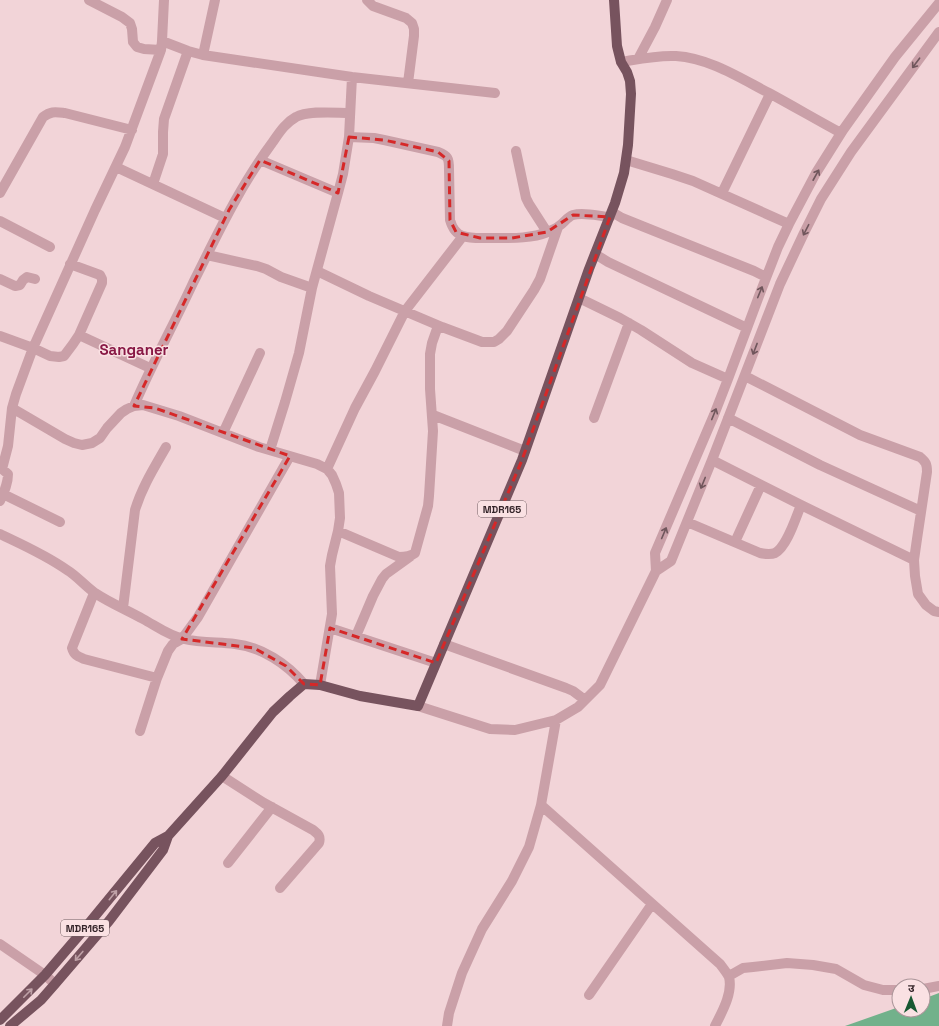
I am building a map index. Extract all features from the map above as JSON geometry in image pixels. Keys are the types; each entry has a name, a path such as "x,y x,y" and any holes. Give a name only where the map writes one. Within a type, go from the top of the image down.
{"main road":[{"name":"MDR165","path":"418,706 525,451 579,298 611,214 624,173 631,94 630,80 621,62 617,46 614,0"},
{"name":"MDR165","path":"0,1020 45,975 155,843 168,836 222,776 273,712 304,684"},
{"path":"304,684 320,685 360,696 418,706"},
{"name":"MDR165","path":"10,1026 40,1000 109,921 164,850 168,836"}],"street":[{"path":"89,0 122,17 130,23 133,42 137,47 144,49 161,46 203,55 352,77 494,93"},
{"path":"60,522 2,498 8,480 8,474 1,468 8,446 10,418 16,394 33,348 132,130 161,46 164,0"},
{"path":"203,55 215,0"},
{"path":"367,0 373,6 406,18 412,23 414,36 408,83"},
{"path":"638,60 667,0"},
{"path":"418,706 490,729 515,730 556,720 578,706 600,685 656,571 655,553 699,452 766,277 789,224 816,173 841,133 895,57 939,3"},
{"path":"656,571 671,561 780,284 821,199 851,152 936,42 939,32"},
{"path":"153,184 163,154 164,120 188,51"},
{"path":"621,62 676,56 697,60 738,76 841,133"},
{"path":"270,450 299,353 316,271 338,193 349,137 352,77"},
{"path":"722,193 770,94"},
{"path":"0,193 43,117 48,113 64,113 132,130"},
{"path":"134,406 150,368 225,218 246,181 288,122 298,115 309,113 350,113"},
{"path":"349,137 384,140 446,155 449,161 450,220 452,227 456,232 463,236 480,238 512,238 531,236 547,232 558,227 573,215 611,214 766,277"},
{"path":"516,151 526,198 547,232"},
{"path":"260,160 338,193"},
{"path":"626,160 672,174 722,193 789,224"},
{"path":"116,167 225,218"},
{"path":"0,221 50,247"},
{"path":"316,271 438,326 482,342 494,342 507,331 534,290 540,279 558,227"},
{"path":"327,470 355,408 405,311 463,236"},
{"path":"595,254 608,262 747,328"},
{"path":"207,255 266,268 281,276 312,288"},
{"path":"0,336 50,356 64,356 79,335 102,283 100,275 70,264"},
{"path":"0,279 15,286 20,285 23,280 27,278 35,279"},
{"path":"579,298 629,323 692,363 728,379"},
{"path":"594,418 629,323"},
{"path":"356,636 382,579 386,574 412,556 417,548 428,506 433,431 430,389 430,354 438,326"},
{"path":"79,335 150,368"},
{"path":"223,433 260,354"},
{"path":"744,376 860,435 926,461 927,472 922,511 916,539 914,560 915,576 918,594 926,604 939,612"},
{"path":"12,408 65,439 82,445 92,443 100,438 114,419 127,408 143,405 156,408 259,447 317,464 327,470 332,475 339,493 340,518 330,566 332,614 320,685"},
{"path":"432,415 525,451"},
{"path":"728,418 820,465 922,511"},
{"path":"123,608 135,510 144,486 166,447"},
{"path":"140,731 168,652 173,644 182,639 198,617 290,456"},
{"path":"712,460 914,560"},
{"path":"735,542 761,485"},
{"path":"687,522 766,554 776,552 785,544 801,505"},
{"path":"338,531 399,557 412,556"},
{"path":"0,534 57,563 75,575 94,592 166,632 182,639 197,642 239,644 254,648 286,666 304,684"},
{"path":"94,592 72,648 73,652 77,656 84,659 158,678"},
{"path":"330,628 436,663"},
{"path":"444,644 557,684 573,691 585,700"},
{"path":"447,1026 449,1013 462,973 482,929 512,881 529,847 541,805 556,720"},
{"path":"222,776 313,830 320,837 319,843 280,888"},
{"path":"541,805 720,964 729,976 730,988 727,999 715,1026"},
{"path":"228,863 272,807"},
{"path":"589,995 652,904"},
{"path":"0,944 45,975 55,984"},
{"path":"729,976 743,968 787,963 813,965 836,969 864,985 883,990 891,990"}],"highlighted area":[{"path":"349,137 384,140 438,152 449,161 450,220 456,232 480,238 512,238 547,232 573,215 610,217 522,460 436,663 330,628 320,685 304,684 286,666 254,648 182,639 290,456 155,408 134,406 229,210 260,160 338,193"}],"shaded area":[{"path":"939,993 939,1026 845,1026 891,1010 891,1018 931,1018 931,996"}],"district":[{"name":"Sanganer","path":"134,349"}]}
